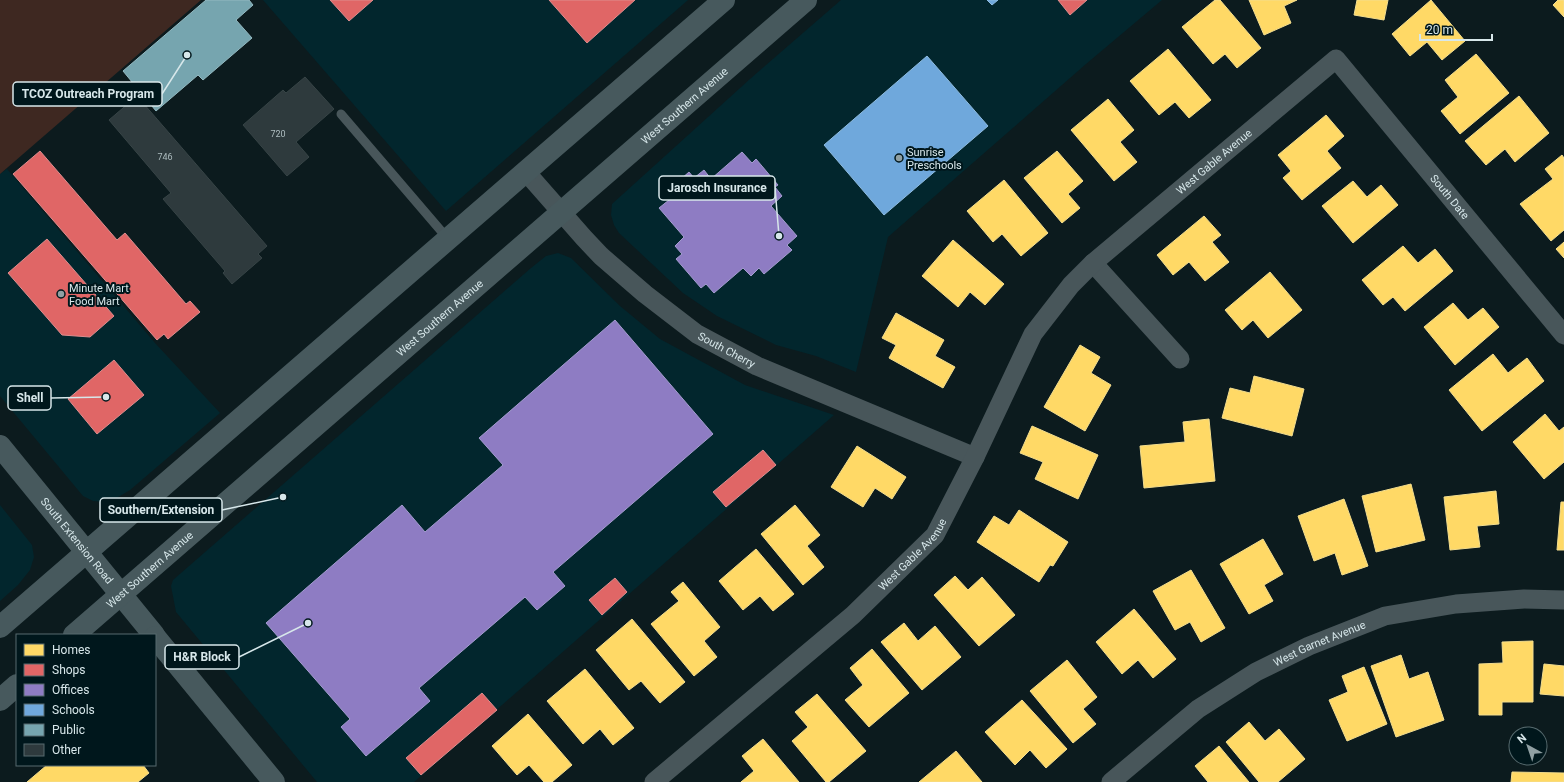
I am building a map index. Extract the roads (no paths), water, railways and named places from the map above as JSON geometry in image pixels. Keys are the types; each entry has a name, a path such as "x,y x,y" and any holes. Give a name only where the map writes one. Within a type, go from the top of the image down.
{"main road":[{"path":"0,627 724,0"},
{"name":"West Southern Avenue","path":"75,634 121,596 806,0"},
{"name":"South Extension Road","path":"0,446 152,634"},
{"name":"South Extension Road","path":"156,638 274,782"},
{"path":"0,700 16,686"}],"street":[{"name":"West Gable Avenue","path":"654,782 853,615 935,535 975,457 1033,334 1071,285 1092,263 1336,59"},
{"name":"South Date","path":"1336,59 1564,335"},
{"name":"South Cherry","path":"526,172 601,256 645,294 698,334 757,366 975,457"},
{"path":"1092,263 1180,359"},
{"name":"West Garnet Avenue","path":"1111,782 1198,709 1256,672 1316,643 1385,616 1399,613 1456,604 1524,599 1564,600"}],"lane":[{"path":"341,114 448,239"}],"place":[{"name":"TCOZ Outreach Program","path":"187,55"},
{"name":"Sunrise Preschools","path":"899,158"},
{"name":"Jarosch Insurance","path":"779,236"},
{"name":"Minute Mart Food Mart","path":"61,294"},
{"name":"Shell","path":"106,397"},
{"name":"Southern/Extension","path":"283,497"},
{"name":"H&R Block","path":"308,623"}]}
